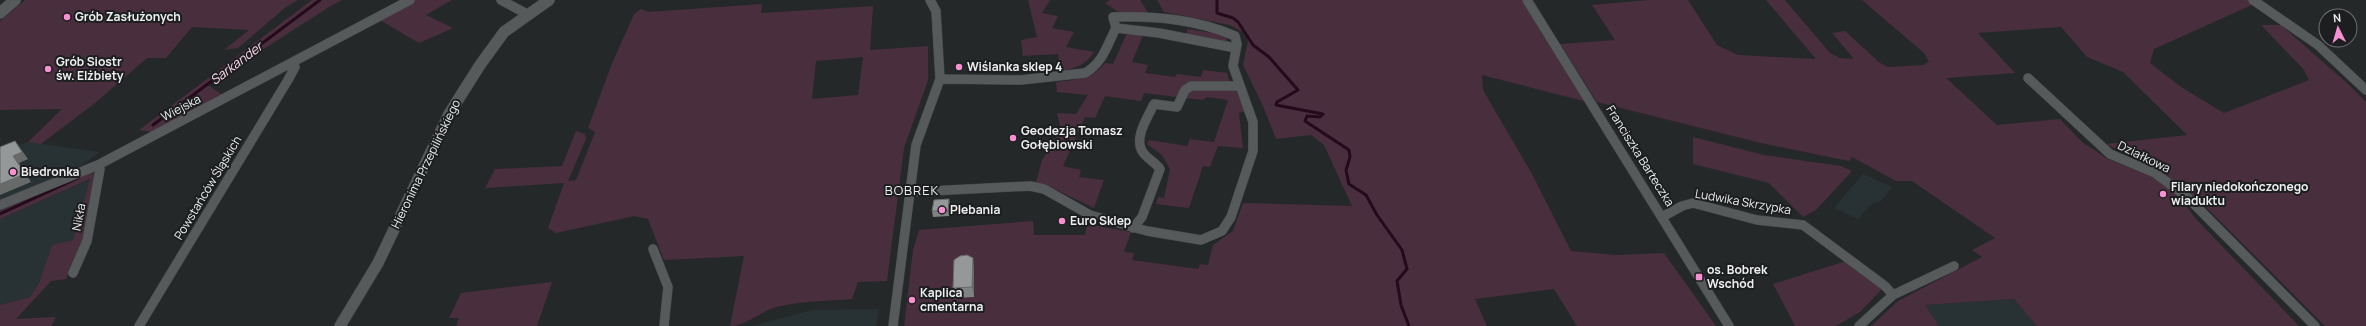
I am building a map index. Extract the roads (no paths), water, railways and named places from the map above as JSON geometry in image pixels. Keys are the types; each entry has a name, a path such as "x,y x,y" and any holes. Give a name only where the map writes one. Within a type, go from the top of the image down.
{"street":[{"path":"0,13 15,0"},
{"name":"Wiejska","path":"0,205 98,164 291,64 410,0"},
{"path":"501,0 527,14"},
{"name":"Hieronima Przepilińskiego","path":"340,326 378,263 449,114 480,65 504,32 527,14 549,0"},
{"path":"894,326 919,133 940,79 936,11 930,0"},
{"name":"Franciszka Barteczka","path":"1527,0 1729,326"},
{"path":"2253,0 2318,45 2366,90"},
{"path":"911,192 1030,186 1044,189 1090,215 1133,228 1201,240 1222,231 1231,217 1253,151 1253,122 1233,66 1236,48 1235,36 1220,28 1155,16 1113,17 1116,28 1094,69 1086,73 1070,76 996,80 940,79"},
{"path":"1116,28 1159,33 1236,48"},
{"name":"Powstańców Śląskich","path":"139,326 288,80 295,67 291,64"},
{"path":"265,77 288,80"},
{"name":"Działkowa","path":"2028,78 2110,154 2155,173 2188,198 2314,326"},
{"path":"1133,228 1142,217 1160,169 1154,161 1143,153 1139,144 1140,137 1154,104 1176,107 1185,90 1191,86 1240,86"},
{"name":"Nikła","path":"73,273 87,241 93,216 100,169 98,164"},
{"name":"Ludwika Skrzypka","path":"1662,217 1682,206 1692,203 1758,220 1803,225 1893,295"},
{"path":"653,249 668,287 664,326"},
{"path":"1859,326 1893,295 1954,266"}],"waterway":[{"name":"Sarkander","path":"153,125 320,0"},
{"path":"1217,0 1217,13 1233,18 1238,22 1253,45 1269,57 1298,90 1277,102 1276,105 1323,114 1320,117 1307,116 1305,121 1349,150 1350,157 1346,170 1349,184 1366,195 1377,215 1402,250 1407,269 1397,281 1401,305 1409,326"},
{"name":"Sarkander","path":"0,214 78,178"}],"place":[{"name":"Grób Zasłużonych","path":"67,17"},
{"name":"Wiślanka sklep 4","path":"959,67"},
{"name":"Grób Siostr św. Elżbiety","path":"48,69"},
{"name":"Geodezja Tomasz Gołębiowski","path":"1013,138"},
{"name":"Biedronka","path":"13,172"},
{"name":"Filary niedokończonego wiaduktu","path":"2163,194"},
{"name":"Plebania","path":"942,210"},
{"name":"Euro Sklep","path":"1062,221"},
{"name":"os. Bobrek Wschód","path":"1699,277"},
{"name":"Kaplica cmentarna","path":"912,300"}],"district":[{"name":"BOBREK","path":"912,190"}]}
